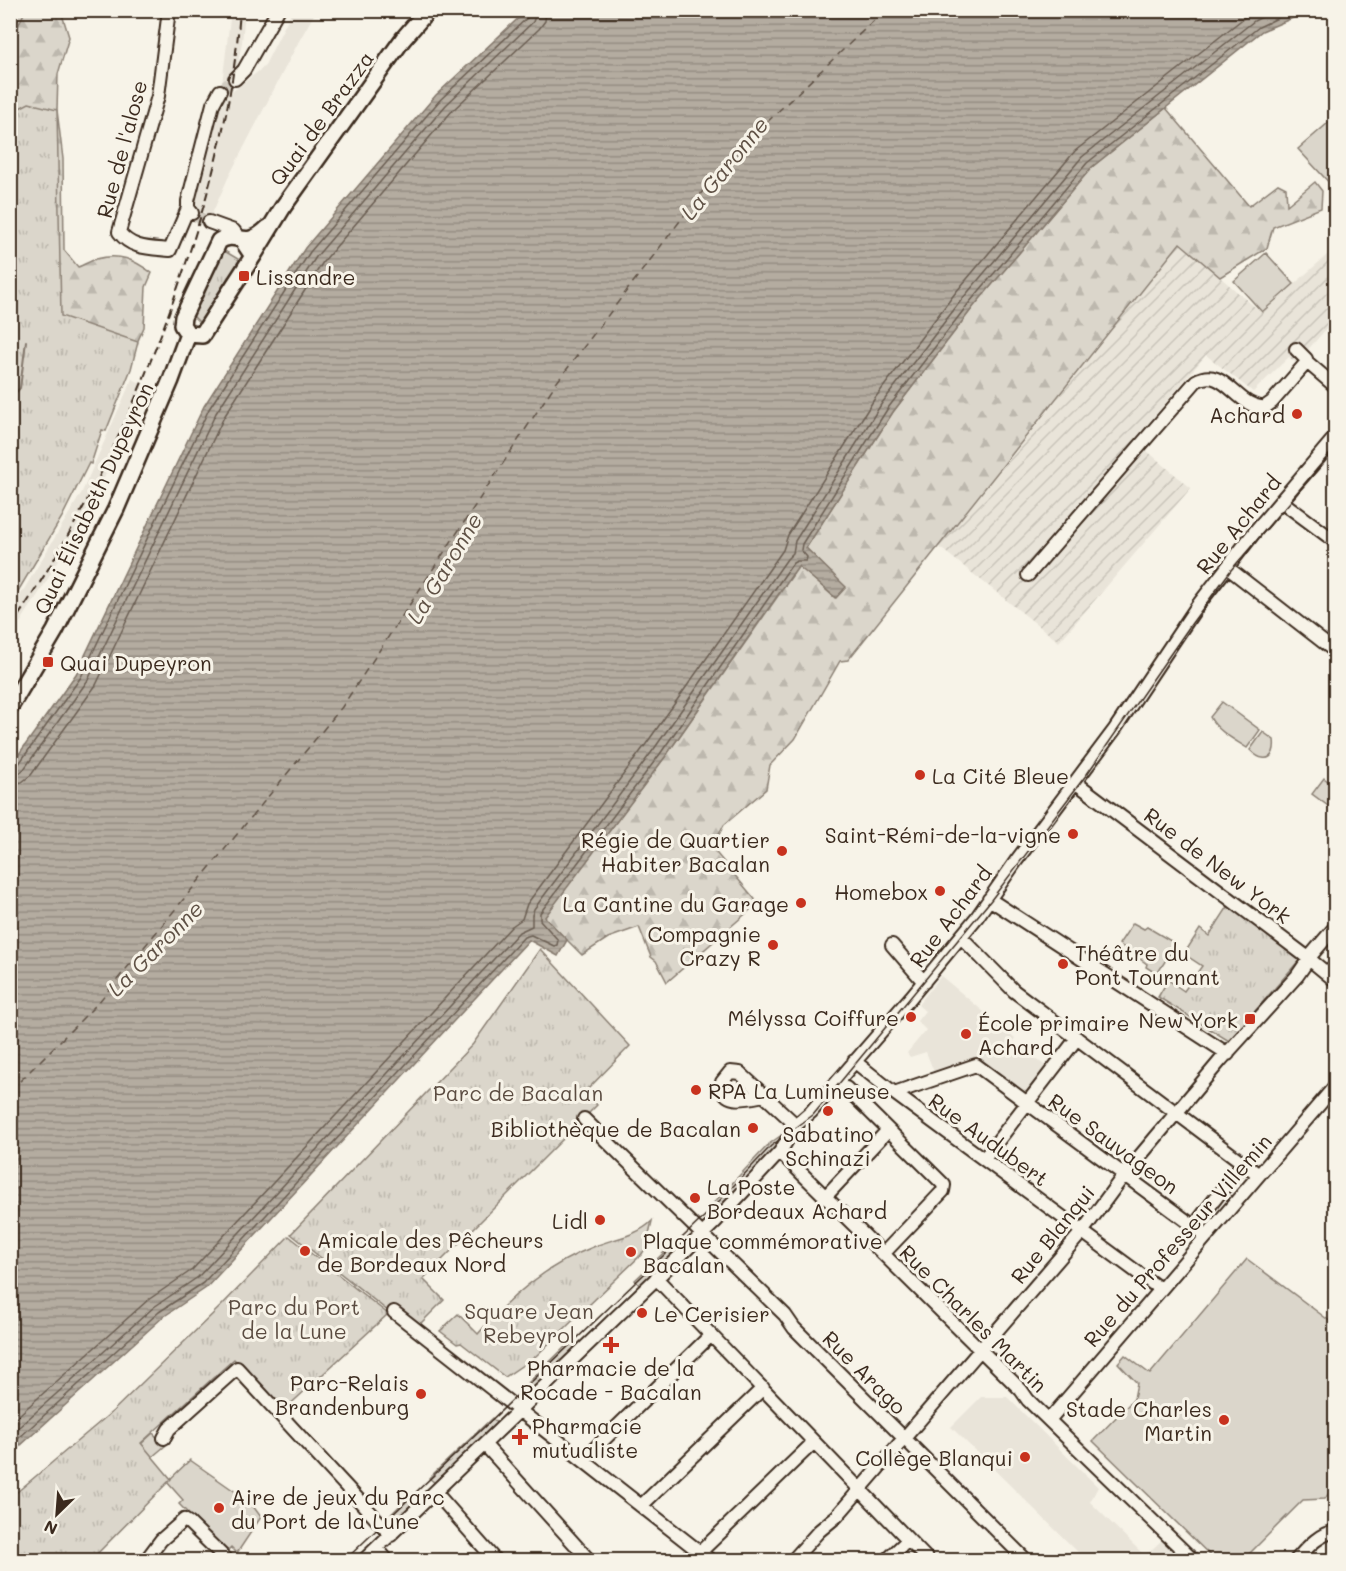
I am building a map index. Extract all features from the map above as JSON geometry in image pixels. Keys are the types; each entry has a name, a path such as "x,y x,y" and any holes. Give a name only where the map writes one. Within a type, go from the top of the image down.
{"main road":[{"name":"Quai de Brazza","path":"188,334 202,335 273,223 369,86 428,10"},
{"name":"Quai de Brazza","path":"242,240 257,238 273,223"},
{"path":"188,334 182,325 183,317 219,241 229,237 242,240 254,256"},
{"name":"Quai Élisabeth Dupeyron","path":"10,707 55,631 116,508 171,380 188,334"}],"street":[{"name":"Rue de l'alose","path":"168,10 158,96 119,232 126,241 143,247 170,250 190,211 213,104 220,92"},
{"path":"235,79 244,70 278,10"},
{"path":"219,241 220,232 212,223 234,231 242,240"},
{"path":"1296,349 1335,387"},
{"path":"1028,575 1196,381 1206,377 1219,379 1251,406 1265,407 1307,362"},
{"name":"Rue Achard","path":"364,1560 702,1234 780,1152 796,1125 811,1112 961,937 1115,729 1187,620 1335,436"},
{"path":"1281,501 1335,542"},
{"path":"1228,568 1335,652"},
{"name":"Rue de New York","path":"1076,782 1309,958 1335,981"},
{"path":"989,899 1228,1054"},
{"name":"Rue Blanqui","path":"793,1560 860,1490 1082,1232 1124,1175 1297,976 1335,926"},
{"path":"961,937 1014,991 1259,1175"},
{"path":"892,945 924,982"},
{"path":"984,1159 1077,1038"},
{"name":"Rue Audubert","path":"854,1061 1160,1289"},
{"name":"Rue Sauvageon","path":"894,1093 975,1065 1207,1236"},
{"name":"Rue du Professeur Villemin","path":"1049,1420 1335,1085"},
{"path":"851,1093 944,1185 943,1191 883,1254"},
{"path":"764,1095 796,1125"},
{"name":"Rue Arago","path":"584,1119 786,1316 794,1328 1026,1560"},
{"path":"825,1197 888,1130"},
{"name":"Rue Charles Martin","path":"780,1152 1193,1560"},
{"path":"1194,1226 1243,1163"},
{"path":"656,1278 928,1560"},
{"path":"394,1312 641,1506 701,1558 814,1442"},
{"path":"583,1460 711,1335"},
{"path":"164,1438 169,1429 237,1368 391,1535"},
{"path":"641,1506 762,1388"},
{"path":"485,1445 589,1560"},
{"path":"436,1493 495,1560"},
{"path":"146,1560 161,1540 184,1520 227,1560"},
{"path":"1296,1560 1321,1535 1335,1530"},
{"path":"887,1560 908,1540"},
{"path":"377,1548 387,1560"}],"shaded area":[{"path":"231,11 245,11 242,42 236,73 222,84"},
{"path":"292,11 316,11 228,178 211,216 195,207 219,102 264,67"},
{"path":"1180,243 1262,313 1335,248 1335,319 1296,363 1289,357 1253,392 1206,355 1134,440 1191,488 1059,642 938,546 1010,459"},
{"path":"132,379 146,385 95,498 11,637 11,609 82,492"},
{"name":"École primaire Achard","path":"941,976 1015,1038 1013,1041 1048,1068 1028,1094 1025,1095 975,1058 934,1072 926,1052 910,1057 907,1053 926,1030 917,1021 925,1011 918,1005"},
{"name":"Collège Blanqui","path":"981,1397 1007,1397 1098,1487 1090,1502 1145,1556 1161,1541 1181,1560 1086,1560 951,1427"}],"green space":[{"path":"10,11 25,11 11,41"},
{"path":"11,11 61,11 69,37 58,74 57,110 63,159 64,250 78,267 96,259 119,257 139,264 152,273 146,287 144,327 73,486 11,588"},
{"path":"29,103 57,110 61,316 138,342 131,369 106,431 102,430 91,464 89,463 62,517 11,603 10,113"},
{"path":"1166,108 1249,206 1278,184 1286,188 1287,205 1315,182 1322,191 1321,208 1273,227 1267,248 1220,277 1180,243 848,660 840,661 795,739 770,765 766,789 724,825 712,848 758,903 667,982 656,961 651,957 639,927 608,938 582,955 544,917 665,757 799,566 835,598 845,587 806,548 893,412 974,306 1092,167"},
{"path":"1335,117 1335,189 1298,149"},
{"path":"221,249 243,262 202,325 191,314"},
{"path":"1266,253 1294,284 1262,312 1234,281"},
{"path":"1222,702 1260,730 1247,748 1222,731 1210,717"},
{"path":"1263,732 1274,740 1272,755 1267,758 1260,757 1250,750"},
{"path":"1324,778 1335,787 1335,811 1312,794"},
{"path":"1229,905 1301,958 1229,1041 1158,997 1168,980 1184,991 1202,966 1184,954 1200,929 1209,936"},
{"path":"1133,923 1144,929 1147,927 1176,944 1157,974 1119,944"},
{"name":"Parc de Bacalan","path":"540,949 630,1046 585,1092 597,1105 423,1279 444,1300 413,1331 291,1234 473,1044"},
{"path":"786,1132 783,1144 713,1216 707,1210 769,1144"},
{"name":"Square Jean Rebeyrol","path":"652,1221 642,1254 536,1356 505,1377 461,1343 457,1344 440,1331 458,1314 478,1334 503,1307 545,1272 576,1254 639,1231"},
{"name":"Parc du Port de la Lune","path":"289,1236 388,1314 284,1410 234,1359 141,1443 171,1479 91,1560 11,1560 10,1498 113,1411"},
{"path":"677,1240 683,1246 640,1286 635,1280"},
{"name":"Stade Charles Martin","path":"1247,1259 1335,1325 1335,1484 1325,1499 1303,1500 1243,1560 1215,1560 1093,1441 1134,1399 1137,1383 1118,1363 1125,1355 1150,1374"},
{"path":"570,1342 575,1348 531,1390 526,1385"},
{"path":"492,1418 497,1424 435,1483 429,1478"},
{"path":"153,1433 165,1446 152,1457 141,1444"},
{"name":"Aire de jeux du Parc du Port de la Lune","path":"190,1460 250,1502 261,1517 237,1553 231,1547 226,1552 179,1504 183,1500 167,1482"},
{"path":"413,1493 418,1499 389,1527 384,1521"}],"water":[{"name":"La Garonne","path":"526,11 1309,11 1262,31 1092,167 974,306 893,412 806,548 846,587 836,598 798,566 665,757 545,917 567,940 558,956 529,940 206,1288 163,1317 11,1454 11,765 76,674 204,406 305,248 436,95"}],"waterway":[{"path":"10,399 20,388 26,341"}],"ferry route":[{"path":"10,1091 98,1003 342,707 554,386 725,162 885,10"}],"tunnel":[{"path":"220,91 235,79"},
{"path":"192,214 209,222"}],"tram line":[{"path":"345,1560 707,1214 771,1146 813,1115 991,900 1087,774 1231,570 1336,449"}],"railway":[{"path":"10,628 58,552 101,473 138,391 171,307 216,161 231,86 240,10"}],"place":[{"name":"Lissandre","path":"244,276"},
{"name":"Achard","path":"1297,414"},
{"name":"Quai Dupeyron","path":"48,662"},
{"name":"La Cité Bleue","path":"920,775"},
{"name":"Saint-Rémi-de-la-vigne","path":"1073,834"},
{"name":"Régie de Quartier Habiter Bacalan","path":"782,851"},
{"name":"Homebox","path":"940,891"},
{"name":"La Cantine du Garage","path":"801,903"},
{"name":"Compagnie Crazy R","path":"773,945"},
{"name":"Théâtre du Pont Tournant","path":"1063,964"},
{"name":"Mélyssa Coiffure","path":"911,1017"},
{"name":"New York","path":"1250,1019"},
{"name":"École primaire Achard","path":"966,1034"},
{"name":"RPA La Lumineuse","path":"696,1090"},
{"name":"Sabatino Schinazi","path":"828,1111"},
{"name":"Bibliothèque de Bacalan","path":"753,1128"},
{"name":"La Poste Bordeaux Achard","path":"695,1198"},
{"name":"Lidl","path":"600,1220"},
{"name":"Amicale des Pêcheurs de Bordeaux Nord","path":"305,1251"},
{"name":"Plaque commémorative Bacalan","path":"631,1252"},
{"name":"Le Cerisier","path":"642,1313"},
{"name":"Pharmacie de la Rocade - Bacalan","path":"611,1345"},
{"name":"Parc-Relais Brandenburg","path":"421,1394"},
{"name":"Stade Charles Martin","path":"1224,1420"},
{"name":"Pharmacie mutualiste","path":"520,1437"},
{"name":"Collège Blanqui","path":"1025,1457"},
{"name":"Aire de jeux du Parc du Port de la Lune","path":"219,1508"}]}
